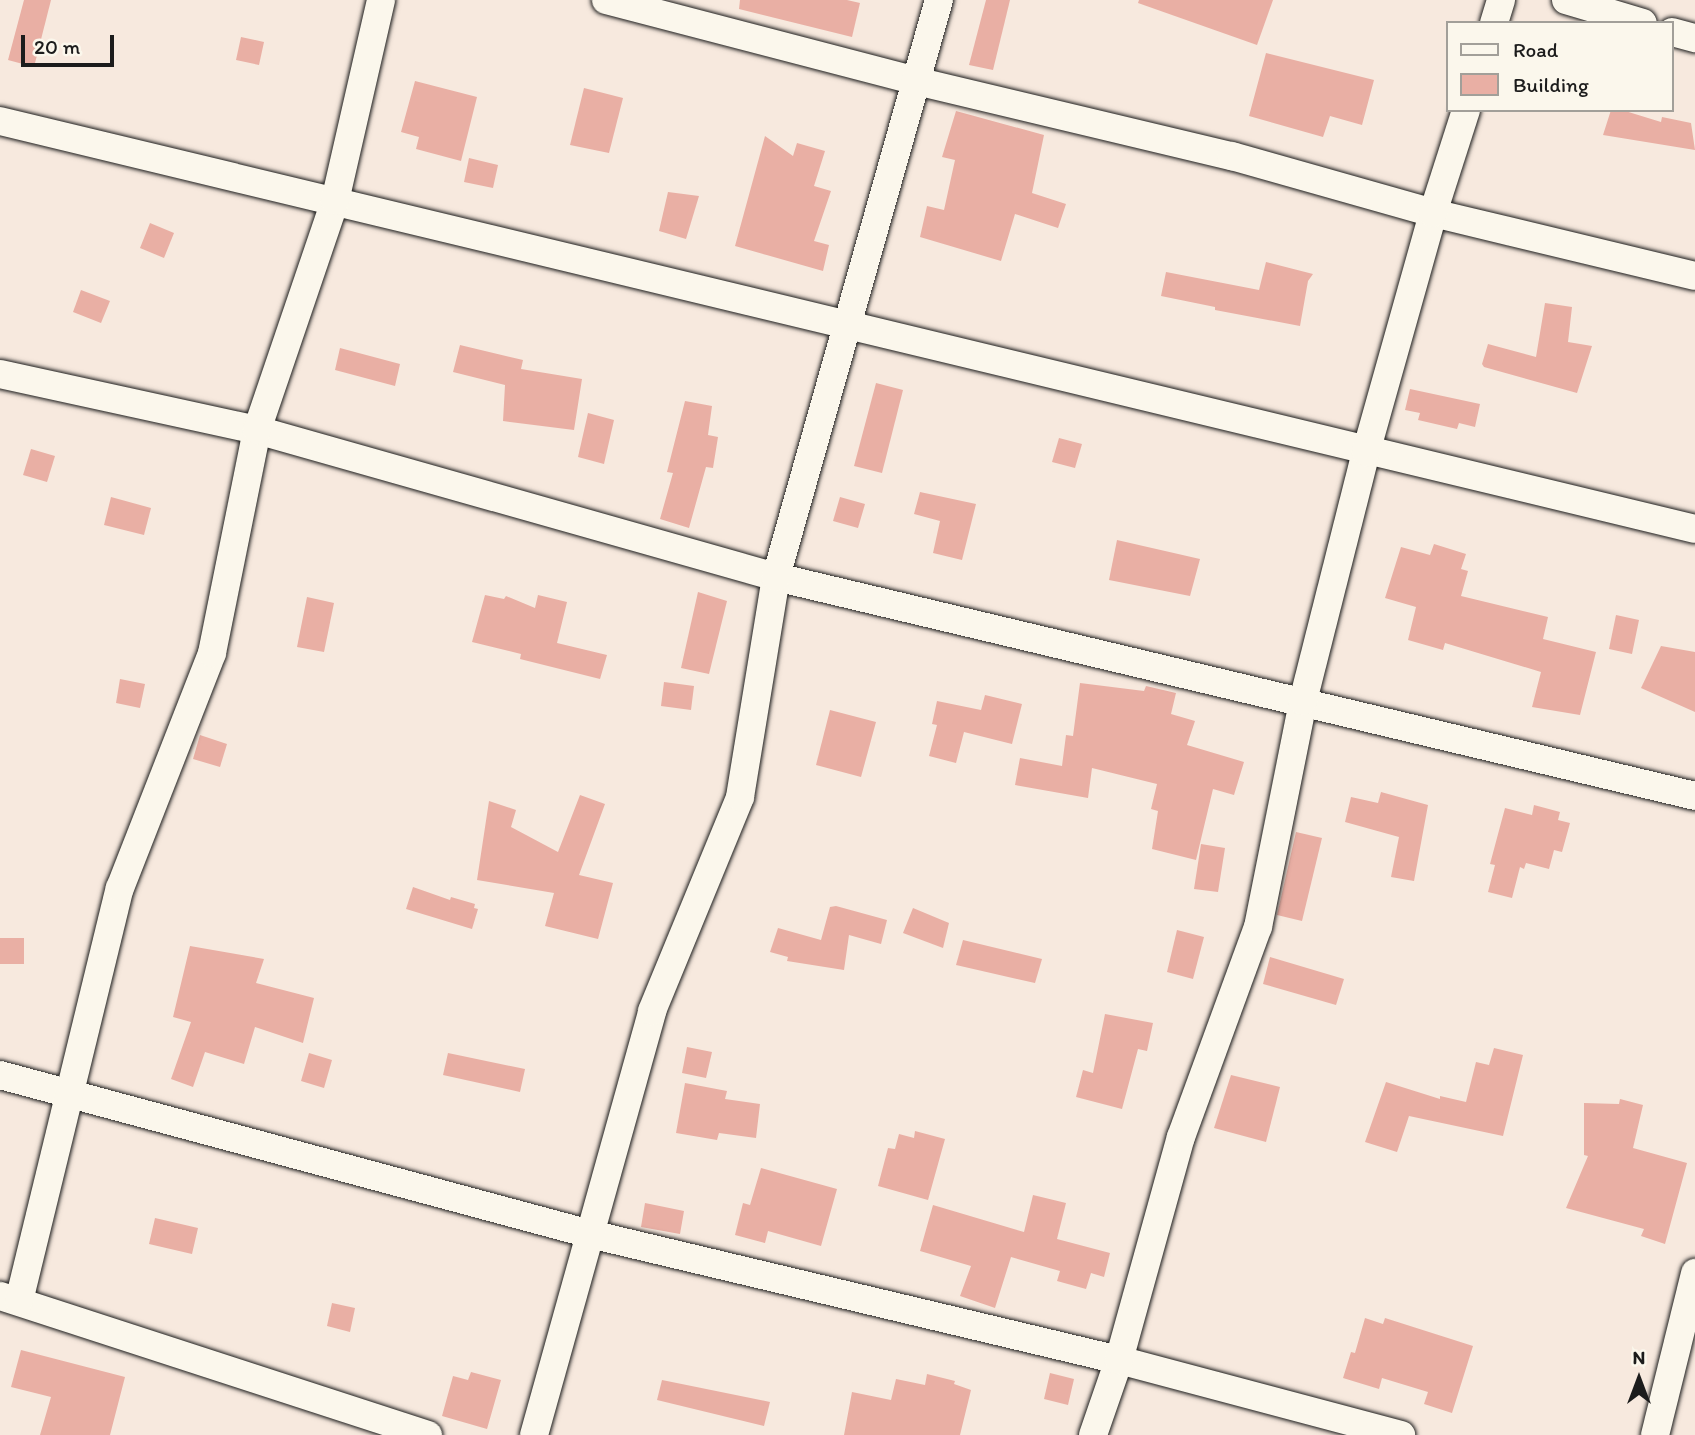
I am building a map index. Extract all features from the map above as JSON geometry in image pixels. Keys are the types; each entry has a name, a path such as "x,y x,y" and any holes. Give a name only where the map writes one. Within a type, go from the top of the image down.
{"street":[{"path":"381,0 335,201 257,430 212,653 120,888 71,1094 10,1299 428,1435"},
{"path":"606,0 916,81 1233,156 1433,213 1695,276"},
{"path":"534,1435 652,1011 740,797 776,576 939,0"},
{"path":"1495,21 1502,0"},
{"path":"1566,0 1636,21"},
{"path":"1674,33 1695,38"},
{"path":"1093,1435 1119,1360 1181,1137 1258,927 1303,701 1366,452 1433,213 1465,112"},
{"path":"0,121 1366,452 1695,529"},
{"path":"0,374 257,430 776,576 1695,796"},
{"path":"0,1074 590,1234 1119,1360 1401,1435"},
{"path":"1655,1435 1695,1273"}],"building":[{"path":"24,0 51,0 34,67 8,60"},
{"path":"740,0 847,0 860,3 852,37 739,9"},
{"path":"986,0 1010,0 993,70 969,65"},
{"path":"1139,0 1273,0 1257,45 1138,3"},
{"path":"241,37 264,42 259,65 236,60"},
{"path":"1266,53 1374,80 1362,125 1330,116 1323,137 1249,116"},
{"path":"415,81 477,97 461,161 416,149 419,137 401,132"},
{"path":"584,88 623,98 609,153 570,145"},
{"path":"956,111 1044,135 1032,193 1066,204 1058,228 1015,214 1001,261 920,237 927,206 944,210 955,160 942,157"},
{"path":"1610,112 1628,112 1661,122 1662,117 1691,123 1695,150 1603,135"},
{"path":"765,136 793,156 797,143 825,151 814,186 831,191 814,241 829,245 823,271 735,246"},
{"path":"469,158 498,165 493,188 464,182"},
{"path":"668,192 699,196 686,239 659,231"},
{"path":"150,223 174,233 164,258 140,248"},
{"path":"1266,262 1313,274 1308,281 1300,326 1215,310 1215,307 1161,296 1166,272 1259,290"},
{"path":"81,290 110,301 101,323 73,312"},
{"path":"1545,303 1572,307 1568,342 1592,346 1577,393 1484,367 1482,364 1488,344 1536,357"},
{"path":"460,345 523,360 521,369 582,379 574,430 503,421 505,385 453,372"},
{"path":"340,348 400,364 395,386 335,370"},
{"path":"876,383 903,390 882,473 854,466"},
{"path":"1410,389 1480,404 1475,427 1459,423 1457,429 1418,420 1420,413 1405,410"},
{"path":"685,401 712,406 708,435 718,437 713,468 706,467 689,528 660,519 673,473 667,472"},
{"path":"588,413 614,420 604,464 578,457"},
{"path":"1059,438 1082,444 1075,468 1052,462"},
{"path":"31,449 55,456 47,482 23,475"},
{"path":"920,492 976,504 962,560 933,553 940,521 914,514"},
{"path":"111,497 151,508 144,535 104,525"},
{"path":"840,497 865,504 858,528 833,521"},
{"path":"1117,540 1200,559 1190,596 1109,580"},
{"path":"1434,544 1466,554 1461,569 1468,571 1461,596 1548,617 1543,639 1596,652 1580,715 1532,707 1541,672 1445,643 1443,650 1408,640 1416,607 1385,598 1401,547 1430,555"},
{"path":"698,592 727,601 709,674 681,668"},
{"path":"485,595 504,599 506,596 535,608 538,595 567,602 557,643 607,655 600,679 520,659 521,654 472,642"},
{"path":"307,597 334,603 324,652 297,647"},
{"path":"1616,615 1639,620 1632,654 1609,649"},
{"path":"1661,646 1695,652 1695,712 1641,688"},
{"path":"120,679 145,684 140,708 116,703"},
{"path":"664,682 694,686 691,710 661,706"},
{"path":"1080,683 1144,691 1146,686 1176,693 1171,714 1195,721 1187,745 1244,762 1234,795 1213,789 1196,860 1152,849 1158,811 1151,809 1157,784 1092,768 1088,798 1015,785 1020,758 1062,766 1066,735 1073,736"},
{"path":"985,695 1022,704 1012,744 964,732 956,763 929,756 937,725 932,724 937,701 981,710"},
{"path":"830,710 876,722 861,777 816,765"},
{"path":"200,735 227,744 220,767 193,759"},
{"path":"1381,792 1428,805 1414,881 1391,877 1399,837 1345,822 1351,797 1378,803"},
{"path":"580,795 605,804 579,875 613,883 598,939 545,926 554,893 477,880 489,801 516,810 511,827 558,852"},
{"path":"1534,805 1560,812 1558,820 1570,823 1562,852 1554,850 1549,869 1526,863 1524,869 1520,867 1512,898 1488,892 1495,865 1490,864 1505,808 1532,815"},
{"path":"1296,832 1322,838 1302,921 1277,915"},
{"path":"1201,844 1225,848 1218,892 1194,889"},
{"path":"413,887 450,900 451,897 475,904 474,908 478,909 472,929 406,909"},
{"path":"836,906 887,920 881,944 849,935 844,970 787,961 788,957 770,952 778,928 821,940 830,907"},
{"path":"913,908 949,923 943,948 903,933"},
{"path":"1177,930 1204,937 1193,979 1167,972"},
{"path":"0,938 24,938 24,964 0,964"},
{"path":"963,940 1042,959 1035,983 956,965"},
{"path":"190,946 264,959 256,983 314,998 303,1043 255,1027 244,1064 205,1052 193,1087 171,1079 191,1022 173,1017"},
{"path":"1270,957 1344,979 1336,1005 1263,984"},
{"path":"1105,1014 1153,1023 1147,1051 1138,1049 1122,1109 1076,1097 1083,1070 1093,1073"},
{"path":"687,1047 712,1052 706,1078 682,1073"},
{"path":"1494,1048 1523,1055 1503,1136 1409,1116 1397,1152 1365,1142 1386,1082 1440,1099 1440,1096 1466,1102 1476,1062 1489,1065"},
{"path":"309,1053 332,1060 324,1088 301,1081"},
{"path":"448,1053 525,1069 520,1092 443,1075"},
{"path":"1231,1075 1280,1087 1266,1142 1214,1128"},
{"path":"685,1083 727,1091 725,1099 760,1104 756,1138 719,1133 717,1140 676,1133"},
{"path":"1620,1099 1643,1105 1633,1148 1687,1163 1665,1244 1641,1236 1644,1229 1566,1208 1588,1156 1584,1155 1584,1103 1619,1104"},
{"path":"915,1131 945,1139 928,1200 878,1186 888,1148 895,1149 899,1134 914,1138"},
{"path":"761,1168 837,1189 821,1246 768,1231 765,1243 735,1235 743,1203 750,1205"},
{"path":"1033,1195 1066,1203 1057,1239 1110,1253 1104,1277 1091,1273 1086,1289 1057,1281 1060,1271 1011,1257 995,1308 960,1296 971,1266 920,1251 933,1205 1024,1232"},
{"path":"645,1203 684,1211 680,1234 641,1227"},
{"path":"155,1218 198,1228 192,1254 149,1244"},
{"path":"332,1303 355,1308 350,1332 327,1326"},
{"path":"1365,1318 1383,1324 1385,1318 1473,1346 1452,1413 1424,1404 1428,1392 1382,1378 1379,1389 1343,1378 1351,1352 1355,1353"},
{"path":"21,1350 125,1377 110,1435 40,1435 51,1397 11,1387"},
{"path":"471,1372 501,1380 487,1429 442,1416 453,1376 468,1380"},
{"path":"1050,1373 1074,1379 1068,1405 1044,1399"},
{"path":"927,1374 955,1381 954,1384 971,1390 960,1435 844,1435 852,1392 891,1400 896,1379 925,1385"},
{"path":"662,1380 770,1402 764,1426 657,1400"}]}
